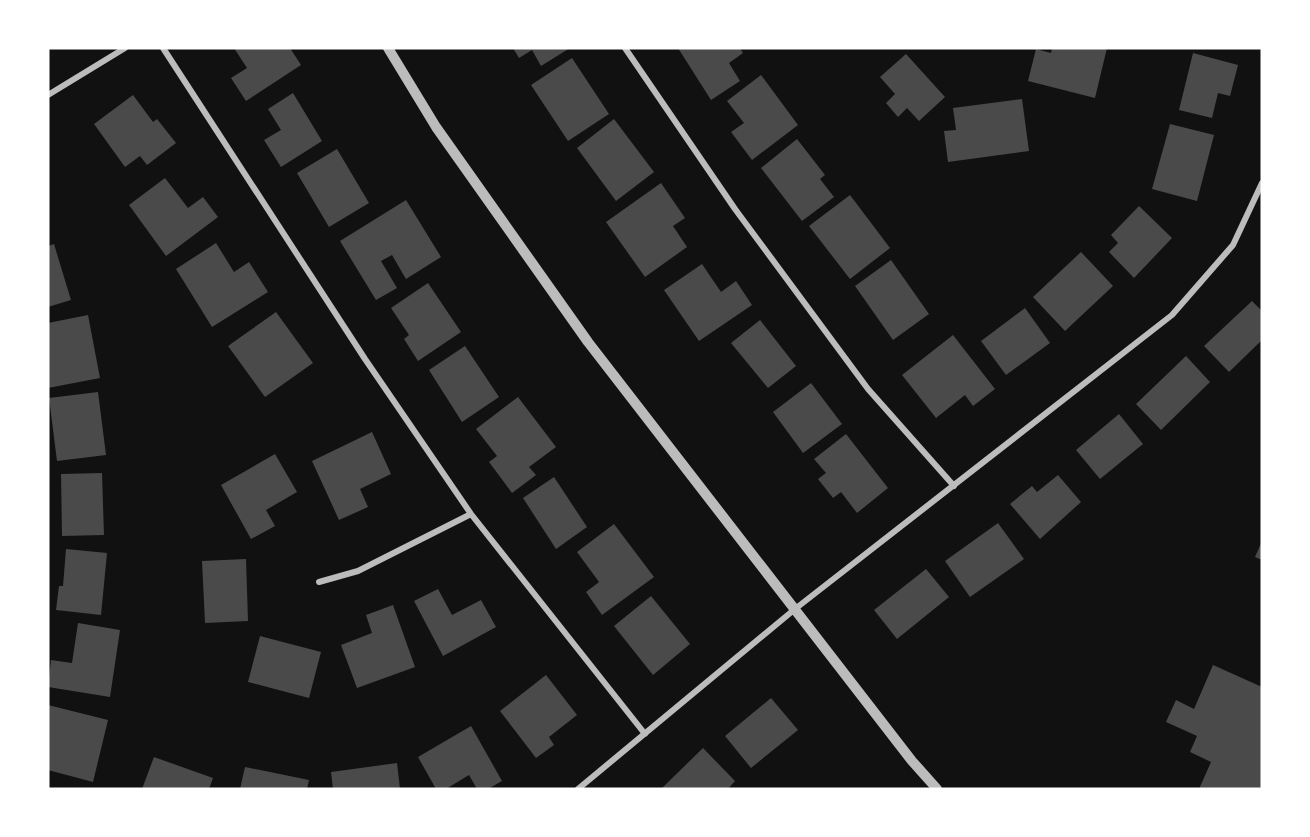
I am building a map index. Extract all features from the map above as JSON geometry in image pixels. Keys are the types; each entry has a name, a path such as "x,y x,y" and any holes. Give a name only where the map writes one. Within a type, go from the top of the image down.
{"street":[{"path":"48,95 125,48"},
{"path":"163,48 365,359 471,514 645,734"},
{"path":"388,48 436,127 588,342 905,752 937,789"},
{"path":"626,48 735,209 868,389 954,486"},
{"path":"578,789 795,609 1172,315 1233,245 1262,183"},
{"path":"319,582 358,571 471,514"}],"building":[{"path":"234,48 290,48 301,65 246,101 231,78 247,68"},
{"path":"513,48 570,48 541,66 532,50 519,58"},
{"path":"678,48 740,48 743,53 729,63 740,81 711,100"},
{"path":"1052,48 1107,48 1095,98 1028,81 1036,49 1051,53"},
{"path":"1193,53 1238,65 1230,96 1218,93 1212,118 1179,110"},
{"path":"906,54 945,97 919,121 907,108 898,117 886,103 895,94 880,77"},
{"path":"572,58 609,114 568,141 531,85"},
{"path":"761,75 798,125 752,160 731,132 744,123 727,101"},
{"path":"293,93 322,141 281,167 264,140 281,130 268,109"},
{"path":"133,95 153,122 157,119 176,143 147,165 140,156 125,167 94,124"},
{"path":"1022,99 1029,151 948,162 944,131 956,130 953,108"},
{"path":"614,119 654,172 616,201 577,148"},
{"path":"1170,124 1214,135 1197,201 1152,189"},
{"path":"797,139 825,175 820,179 834,197 802,221 761,168"},
{"path":"337,149 369,203 329,227 297,173"},
{"path":"165,178 188,208 203,197 218,217 166,256 129,205"},
{"path":"661,183 685,218 673,226 687,247 645,277 606,222"},
{"path":"850,195 890,248 850,279 809,226"},
{"path":"406,200 441,257 406,279 392,255 381,261 397,288 376,300 340,241"},
{"path":"1139,206 1172,238 1134,278 1109,252 1118,243 1111,235"},
{"path":"216,243 234,272 249,262 268,292 212,327 176,269"},
{"path":"54,244 71,300 48,307 48,246"},
{"path":"1081,252 1113,286 1065,331 1033,297"},
{"path":"891,260 929,314 893,340 855,286"},
{"path":"702,264 721,292 736,281 752,305 699,341 664,290"},
{"path":"428,283 461,332 418,361 404,339 409,335 391,308"},
{"path":"1252,301 1262,311 1262,340 1229,372 1204,346"},
{"path":"1025,308 1050,343 1006,375 981,341"},
{"path":"276,312 313,363 265,397 228,346"},
{"path":"88,315 100,378 48,388 48,323"},
{"path":"760,320 796,366 768,388 731,343"},
{"path":"953,335 995,389 973,406 965,395 936,418 902,375"},
{"path":"465,346 499,397 462,422 429,370"},
{"path":"1186,356 1210,382 1161,430 1136,404"},
{"path":"811,383 842,424 803,453 773,412"},
{"path":"98,392 106,455 57,461 49,398"},
{"path":"518,397 556,447 529,467 536,475 512,493 489,462 497,456 476,429"},
{"path":"1119,414 1143,444 1100,479 1076,450"},
{"path":"372,432 391,474 360,489 368,507 339,520 312,461"},
{"path":"846,434 888,488 857,513 841,492 833,498 818,479 826,473 814,459"},
{"path":"275,454 297,492 266,510 275,526 251,539 221,485"},
{"path":"102,473 104,535 62,536 61,474"},
{"path":"1058,475 1081,502 1040,539 1010,504 1032,486 1037,492"},
{"path":"554,477 587,527 556,549 523,498"},
{"path":"998,523 1024,559 970,597 945,561"},
{"path":"614,524 654,577 602,615 586,592 599,582 577,552"},
{"path":"1262,541 1262,560 1255,557"},
{"path":"66,549 107,553 101,615 56,610 59,586 63,586"},
{"path":"246,559 248,621 205,623 202,561"},
{"path":"926,569 949,597 897,639 874,610"},
{"path":"438,589 452,615 481,600 496,627 443,656 414,601"},
{"path":"651,596 690,644 653,675 614,626"},
{"path":"393,605 415,667 357,688 341,645 372,633 366,615"},
{"path":"78,623 120,630 110,697 48,687 51,660 72,663"},
{"path":"260,636 321,652 309,698 248,682"},
{"path":"1213,665 1262,687 1262,789 1199,789 1211,762 1190,752 1197,736 1166,722 1176,700 1194,709"},
{"path":"546,675 577,715 549,737 554,745 536,758 500,711"},
{"path":"771,698 798,730 751,768 725,736"},
{"path":"48,705 108,720 93,782 48,770"},
{"path":"471,726 502,781 488,789 477,789 469,775 446,789 436,789 418,757"},
{"path":"703,748 735,781 728,789 661,789"},
{"path":"154,757 213,778 209,789 142,789"},
{"path":"397,763 400,789 333,789 331,772"},
{"path":"245,767 309,780 307,789 240,789"}]}
